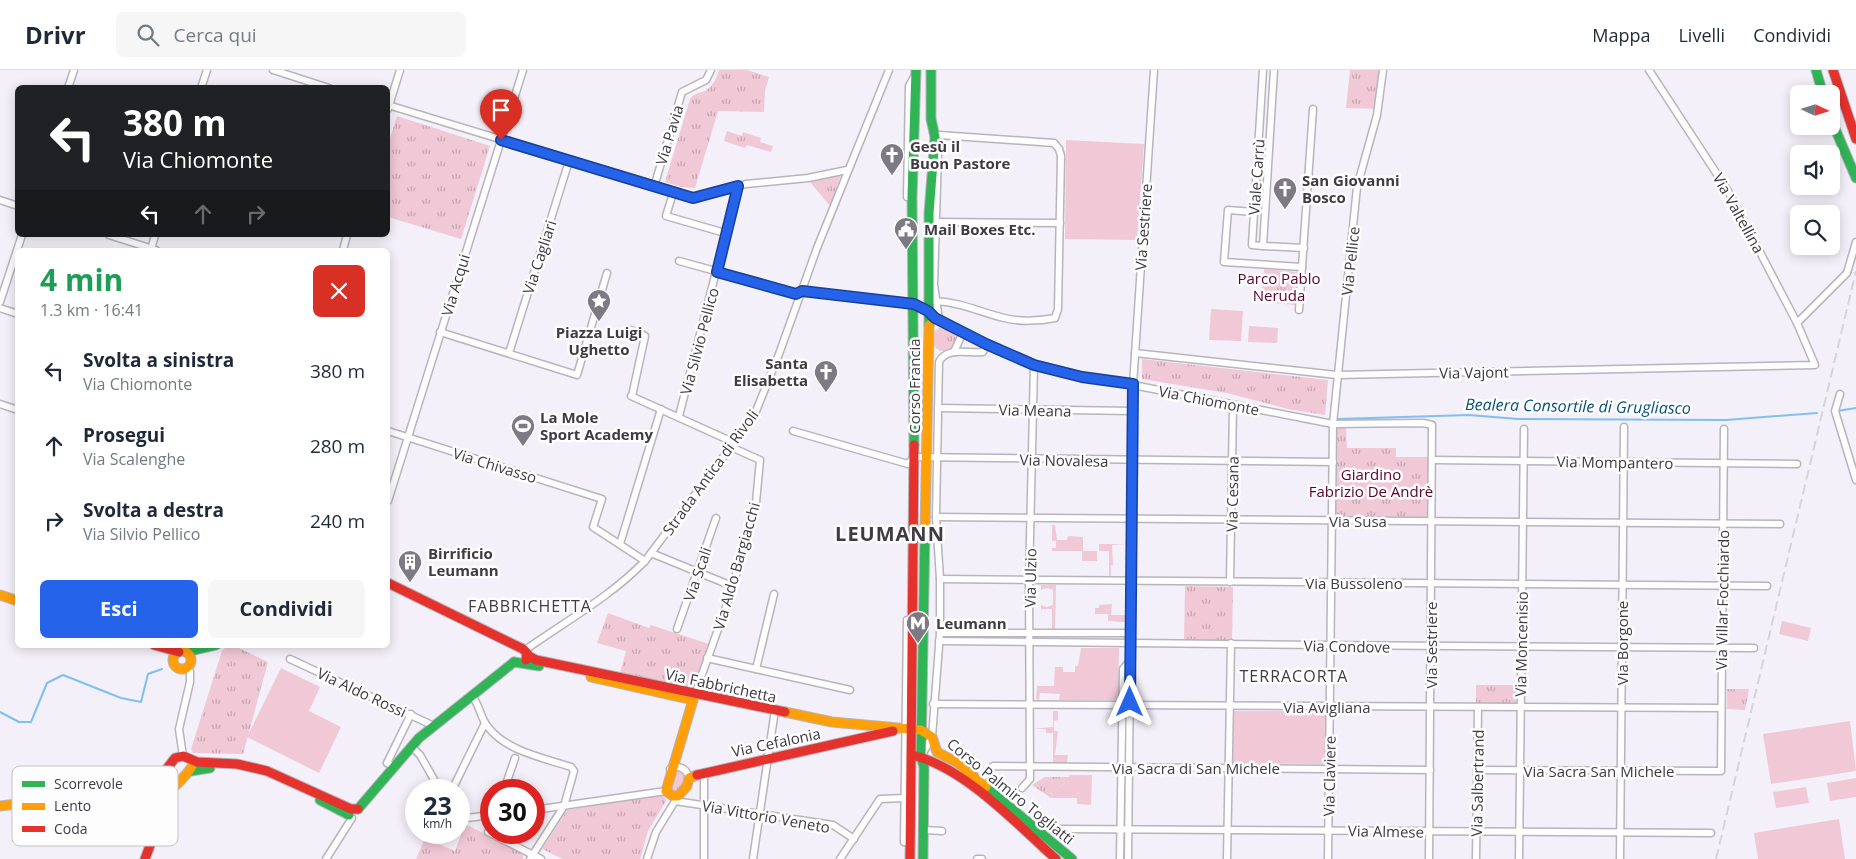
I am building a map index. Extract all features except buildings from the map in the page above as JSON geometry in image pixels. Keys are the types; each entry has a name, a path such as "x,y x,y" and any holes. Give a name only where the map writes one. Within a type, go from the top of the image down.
{"main road":[{"name":"Corso Francia","path":"923,859 924,767 910,730 918,582 932,458 928,311 929,213 935,137 931,119 931,70"},
{"path":"1816,70 1820,85"},
{"path":"1832,70 1856,139"},
{"path":"1839,70 1851,124"},
{"name":"Corso Francia","path":"910,859 910,620 918,582 914,457 912,197 916,72"},
{"path":"1838,135 1856,178"},
{"path":"352,813 412,747 434,726 494,679 520,655 501,639 390,584"},
{"path":"0,595 15,600"},
{"path":"160,648 178,668 189,665 202,649"},
{"path":"166,648 182,652 206,648"},
{"path":"173,661 182,652"},
{"path":"182,652 189,665"},
{"name":"Via Fabbrichetta","path":"520,655 694,697 775,710 870,731 910,730"},
{"path":"689,778 687,786 677,799 666,791 670,769 694,697"},
{"name":"Corso Palmiro Togliatti","path":"910,730 932,737 938,752 958,763 1072,859"},
{"name":"Via Cefalonia","path":"689,778 870,731"},
{"name":"Corso Palmiro Togliatti","path":"911,755 921,756 952,772 1056,859"},
{"path":"169,766 175,758 186,758 203,763 237,764 267,771 295,782 352,813"},
{"path":"186,758 192,764 191,771"},
{"path":"178,780 191,771 218,768 256,774 294,787 352,813"},
{"path":"145,859 149,846"}],"street":[{"path":"69,85 74,70"},
{"path":"202,85 207,70"},
{"path":"273,70 293,73 322,85"},
{"path":"390,101 400,70"},
{"name":"Via Acqui","path":"390,495 523,70"},
{"name":"Via Pavia","path":"654,187 682,92 706,80 711,70"},
{"name":"Strada Antica di Rivoli","path":"520,655 619,586 645,562 754,416 847,170 889,70"},
{"path":"935,70 936,128 939,135 935,301 939,320"},
{"name":"Via Sestriere","path":"1128,859 1133,384 1154,70"},
{"name":"Via Pellice","path":"1333,424 1357,187 1378,109 1383,70"},
{"name":"Via Valtellina","path":"1649,70 1728,191 1797,323 1815,365"},
{"name":"Viale Carrù","path":"1263,71 1274,72 1263,246 1252,245 1263,71"},
{"path":"1262,98 1272,99"},
{"path":"390,108 693,198 758,182 808,178 847,170"},
{"path":"1299,310 1314,109"},
{"path":"935,301 954,302 1007,319 1044,320 1055,318 1058,309 1061,156 1059,149 1054,143 939,135"},
{"name":"Via Cagliari","path":"509,353 569,161"},
{"name":"Via Silvio Pellico","path":"679,416 738,186"},
{"path":"673,193 666,216 725,233"},
{"path":"0,200 15,205"},
{"path":"1254,212 1228,210 1224,262 1302,267"},
{"path":"936,222 1060,222"},
{"path":"115,237 146,248"},
{"path":"1797,323 1847,273 1856,242"},
{"path":"1263,246 1304,248"},
{"path":"0,302 15,256"},
{"name":"Via Chiomonte","path":"679,261 796,294 802,291 914,304 962,332 1034,365 1082,377 1133,384 1233,406 1333,424 1423,423 1432,425 1432,431"},
{"path":"440,332 577,376 607,273"},
{"path":"0,308 15,313"},
{"path":"630,330 645,336 631,396 679,416 733,445"},
{"path":"962,332 954,352 993,353"},
{"path":"984,352 986,344"},
{"name":"Corso Francia","path":"921,756 932,737 933,704 940,633 940,579 932,458 938,408 938,362 943,356 954,352"},
{"name":"Via Vajont","path":"1135,353 1337,375 1815,365"},
{"name":"Via Ulzio","path":"1022,788 1030,779 1029,581 1034,365"},
{"path":"1840,394 1835,411 1856,480"},
{"path":"0,404 15,409"},
{"name":"Via Cesana","path":"1230,582 1233,406"},
{"name":"Via Meana","path":"938,408 1133,411"},
{"path":"645,562 620,544 661,409"},
{"name":"Via Claviere","path":"1328,859 1333,424"},
{"name":"Via Borgone","path":"1620,859 1624,428"},
{"name":"Via Villar Focchiardo","path":"1721,772 1724,428"},
{"name":"Via Moncenisio","path":"1519,859 1524,429"},
{"path":"793,431 908,464 914,457"},
{"name":"Via Sestriere","path":"1429,859 1432,431"},
{"name":"Via Chivasso","path":"390,432 602,499 593,527 620,544"},
{"name":"Via Aldo Bargiacchi","path":"694,697 732,586 754,513 761,462 759,459 733,445"},
{"name":"Via Novalesa","path":"914,457 1333,462"},
{"name":"Via Mompantero","path":"1432,460 1798,464"},
{"name":"Via Susa","path":"936,517 1780,524"},
{"name":"Via Scali","path":"677,629 716,518"},
{"path":"651,553 732,586"},
{"name":"Via Bussoleno","path":"940,579 1767,586"},
{"path":"756,670 774,594"},
{"path":"940,633 1130,633"},
{"name":"Via Condove","path":"939,641 1231,643 1330,647 1754,648"},
{"path":"1227,859 1231,643"},
{"path":"707,658 850,690"},
{"name":"Via Aldo Rossi","path":"290,659 434,726"},
{"path":"1120,859 1123,669 1130,661"},
{"path":"186,758 179,729 190,682 189,665"},
{"path":"472,696 485,723 495,734 519,749 571,767 574,776 564,806 531,857"},
{"name":"Via Avigliana","path":"933,704 1721,708"},
{"name":"Via Salbertrand","path":"1476,859 1478,707"},
{"path":"753,859 775,710"},
{"path":"394,767 387,763 411,714"},
{"path":"457,779 485,723"},
{"name":"Corso Francia","path":"910,730 904,842 910,842"},
{"path":"412,747 420,755 434,779"},
{"path":"508,779 515,758"},
{"name":"Via Sacra di San Michele","path":"974,790 993,766 1430,770"},
{"path":"670,769 682,768 687,771 689,778"},
{"name":"Via Sacra San Michele","path":"1477,770 1721,772"},
{"path":"704,773 704,859"},
{"path":"545,809 666,791"},
{"path":"840,859 880,799 905,798"},
{"path":"647,859 656,832 677,799"},
{"name":"Via Vittorio Veneto","path":"677,799 833,825 854,839"},
{"path":"326,859 352,813"},
{"name":"Via Almese","path":"1061,829 1121,828 1621,834 1711,833"},
{"path":"924,830 942,831"},
{"path":"509,844 531,857 541,859"},
{"path":"977,859 982,859"}],"green space":[{"path":"719,70 747,70 769,77 765,91 764,112 718,111 695,188 681,187 665,182 690,99 693,95 708,89 712,85"},
{"path":"1350,70 1383,70 1378,109 1346,108"},
{"path":"397,116 490,146 461,239 390,218 390,139"},
{"path":"727,131 742,136 743,132 761,138 760,142 773,146 771,152 747,145 745,148 724,141"},
{"path":"1066,140 1144,144 1137,240 1065,239"},
{"path":"841,175 830,206 810,182"},
{"name":"Parco Pablo Neruda","path":"1264,269 1298,272 1296,305 1261,302"},
{"path":"1211,309 1243,311 1241,341 1209,340"},
{"path":"1249,326 1278,328 1277,343 1248,342"},
{"path":"944,327 953,330 956,339 953,348 944,351 935,348 932,339 935,330"},
{"path":"1142,359 1328,380 1325,415 1288,409 1227,393 1142,379"},
{"name":"Giardino Fabrizio De Andrè","path":"1337,428 1346,428 1347,448 1396,448 1396,457 1429,457 1429,519 1338,517 1336,515"},
{"path":"1379,476 1399,477 1398,494 1379,493"},
{"path":"1052,525 1055,525 1057,540 1067,540 1068,536 1083,537 1083,551 1097,551 1097,561 1082,561 1082,551 1052,551 1052,548 1056,548 1056,541 1052,541"},
{"path":"1099,544 1126,544 1112,545 1113,565 1111,565 1111,577 1125,578 1109,578 1109,551 1099,551"},
{"path":"1041,585 1056,585 1055,630 1052,630 1052,609 1042,609 1041,611 1041,605 1047,607 1053,605 1053,590 1047,588 1041,590"},
{"path":"1185,586 1233,587 1232,641 1184,640"},
{"path":"1112,604 1111,615 1125,615 1125,622 1108,621 1108,614 1095,614 1095,608 1099,608 1099,605"},
{"path":"608,613 649,628 651,625 709,644 693,689 620,673 626,651 597,643"},
{"path":"1782,621 1811,628 1808,641 1779,634"},
{"path":"225,648 239,648 268,662 243,754 193,753 191,749 222,651"},
{"path":"1081,648 1119,648 1118,700 1059,700 1060,694 1040,693 1039,700 1036,699 1037,686 1054,686 1055,667 1063,667 1063,672 1075,672"},
{"path":"281,668 320,687 309,711 341,727 319,773 247,737"},
{"path":"1476,685 1516,685 1516,704 1476,704"},
{"path":"1727,689 1749,689 1745,710 1727,709"},
{"path":"1053,711 1058,711 1058,720 1054,721 1054,731 1058,731 1055,755 1068,755 1067,763 1053,763 1053,733 1046,733 1046,729 1032,729 1053,727"},
{"path":"1234,711 1327,711 1326,764 1233,763"},
{"path":"1850,721 1856,771 1771,784 1763,734"},
{"path":"674,772 683,772 686,777 681,789 676,793 670,791 669,785"},
{"path":"1069,775 1092,775 1091,805 1077,804 1077,798 1051,798 1052,789 1057,789 1069,780"},
{"path":"1045,777 1069,777 1069,780 1057,789 1052,789 1051,798 1032,785"},
{"path":"1856,778 1856,797 1830,801 1827,783"},
{"path":"1806,787 1809,803 1776,808 1773,792"},
{"path":"659,795 664,796 666,801 648,831 640,859 563,859 542,849 567,810"},
{"path":"1839,819 1845,859 1758,859 1754,833"},
{"path":"470,826 480,832 480,844 505,844 523,853 523,859 416,859 422,844 439,844 455,851 458,844 470,844"}],"waterway":[{"name":"Bealera Consortile di Grugliasco","path":"1837,411 1856,408"},
{"name":"Bealera Consortile di Grugliasco","path":"1338,419 1469,415 1518,419 1726,420 1817,413"},
{"path":"0,712 19,722 31,722 47,683 63,675 121,698 141,702 148,674 162,669"}],"railway":[{"path":"1716,859 1856,271"}],"traffic: fast":[{"path":"914,445 912,197 916,70"},
{"path":"929,325 929,213 935,137 931,119 931,70"},
{"path":"1816,70 1820,85"},
{"path":"1838,135 1856,178"},
{"path":"923,859 924,767 921,756 925,531"},
{"path":"186,652 203,648"},
{"path":"514,662 539,666"},
{"path":"358,809 419,738 514,662"},
{"path":"191,771 210,768"},
{"path":"986,787 1072,859"},
{"path":"320,800 349,815"}],"traffic: slow":[{"path":"925,531 929,325"},
{"path":"0,595 15,600"},
{"path":"182,651 188,654 191,660 188,666 182,669 176,666 173,660 176,654 182,651"},
{"path":"591,677 693,700 666,791 673,796 678,796 687,786 689,778 697,775"},
{"path":"785,712 832,722 921,730 932,737 937,752 958,763 986,787"},
{"path":"178,783 192,766"},
{"path":"0,806 12,805"}],"traffic: jam":[{"path":"1833,70 1856,139"},
{"path":"910,859 914,445"},
{"path":"390,584 523,649 527,653 526,660"},
{"path":"165,648 179,652"},
{"path":"527,655 536,660 785,712"},
{"path":"697,775 893,731"},
{"path":"169,766 175,758 183,756 197,762 237,764 267,771 351,809 358,809"},
{"path":"916,756 954,773 972,786 991,800 1056,859"},
{"path":"145,859 150,846"}],"place":[{"name":"Gesù il Buon Pastore","path":"892,176"},
{"name":"San Giovanni Bosco","path":"1285,210"},
{"name":"Mail Boxes Etc.","path":"906,250"},
{"name":"Piazza Luigi Ughetto","path":"599,322"},
{"name":"Santa Elisabetta","path":"826,393"},
{"name":"La Mole Sport Academy","path":"523,447"},
{"name":"Birrificio Leumann","path":"410,583"},
{"name":"Leumann","path":"918,644"}],"district":[{"name":"LEUMANN","path":"890,533"},
{"name":"FABBRICHETTA","path":"530,606"},
{"name":"TERRACORTA","path":"1294,676"}],"route":[{"path":"501,140 696,199 738,186 716,266 717,272 796,294 802,291 914,304 928,311 935,318 986,344 1034,365 1082,377 1133,384 1130,702"}]}
